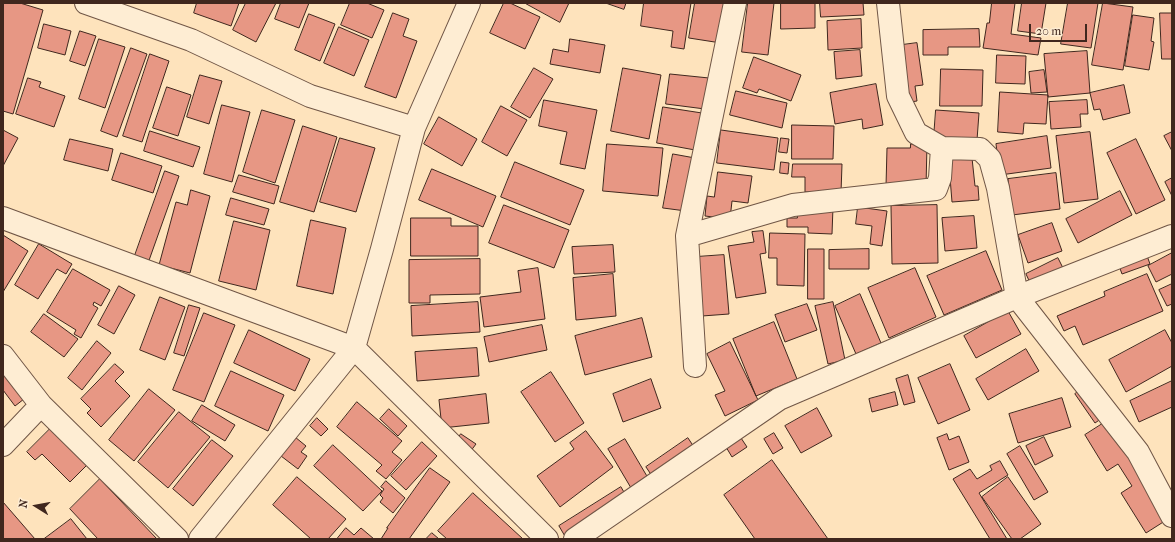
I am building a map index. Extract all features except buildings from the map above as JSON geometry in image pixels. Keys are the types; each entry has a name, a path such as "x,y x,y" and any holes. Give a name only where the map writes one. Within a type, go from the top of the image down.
{"street":[{"path":"86,3 191,40 310,96 414,128"},
{"path":"202,538 354,348 382,250 414,128 469,3"},
{"path":"695,366 687,236 735,3"},
{"path":"888,3 898,96 916,133 942,148 980,149 990,159 998,188 1017,297 1138,452 1172,516"},
{"path":"687,236 794,205 936,189 940,178 942,148"},
{"path":"3,218 354,348 548,539"},
{"path":"575,539 779,399 1017,297 1172,236"},
{"path":"3,356 41,405 177,539"},
{"path":"3,445 41,405"}]}
